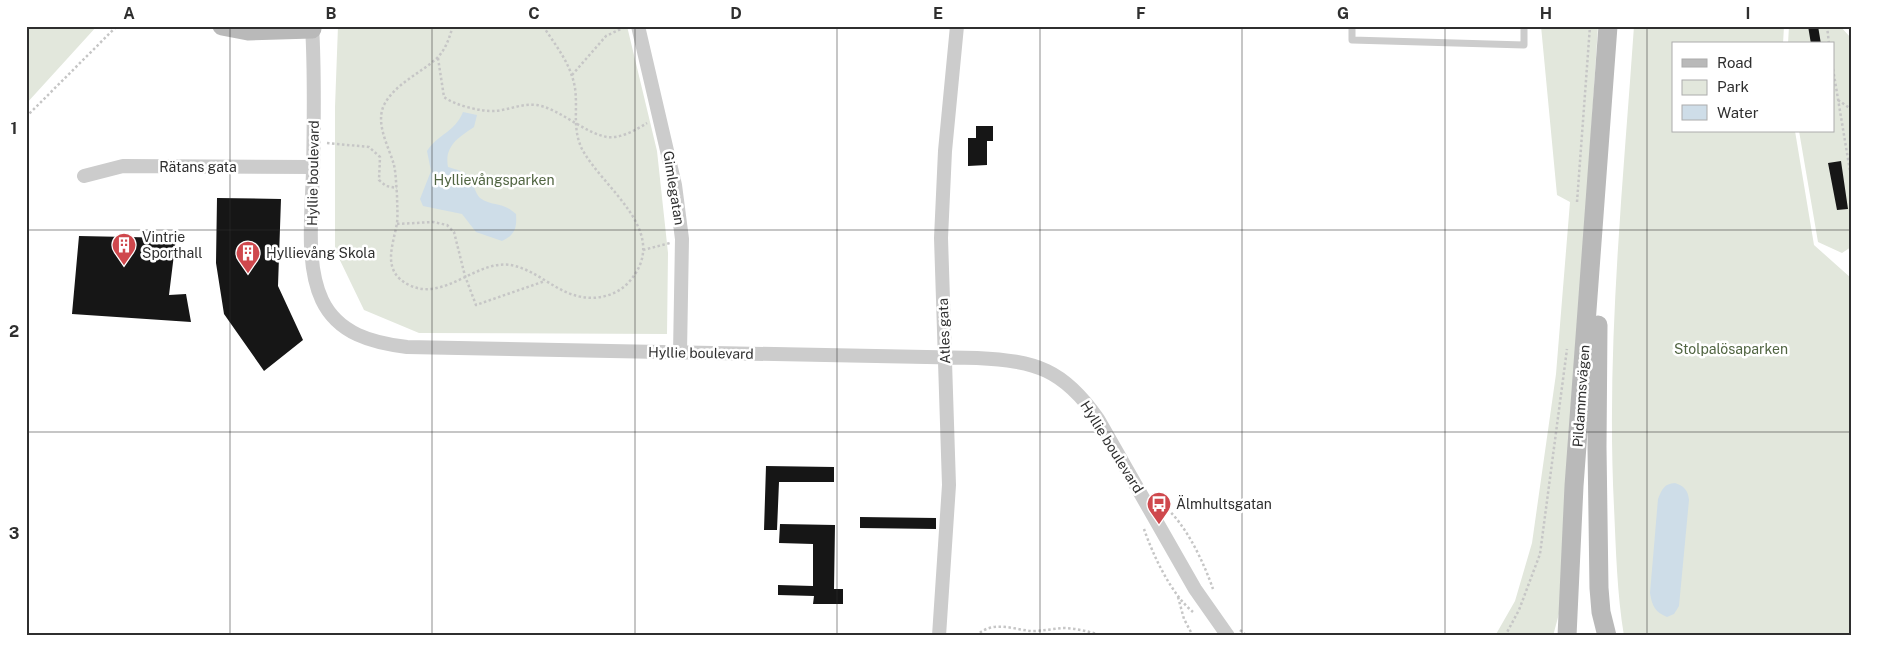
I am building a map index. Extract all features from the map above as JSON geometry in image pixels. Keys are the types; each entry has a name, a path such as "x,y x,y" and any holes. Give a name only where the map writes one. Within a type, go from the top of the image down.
{"main road":[{"path":"222,26 248,31 312,28"},
{"name":"Pildammsvägen","path":"1567,636 1574,486 1608,26"},
{"name":"Pildammsvägen","path":"1599,156 1596,447 1601,612 1607,636"}],"street":[{"name":"Gimlegatan","path":"638,26 675,185 682,239 680,353"},
{"name":"Atles gata","path":"940,636 949,485 941,238 944,151 957,26"},
{"name":"Hyllie boulevard","path":"312,28 315,51 312,260 316,286 330,312 338,322 354,334 372,342 407,347 944,358 1007,360 1030,364 1044,369 1070,385 1084,399 1098,419 1195,589 1228,636"},
{"name":"Rätans gata","path":"84,176 123,166 313,167"}],"lane":[{"path":"1352,26 1352,40 1524,45 1524,26"}],"path":[{"path":"26,117 117,26"},
{"path":"453,26 448,44 438,58 391,93 383,108 382,128 394,167 397,188 397,224 390,262 396,275 409,285 429,290 448,285 465,276 498,264 508,264 522,267 545,281 583,298 602,297 618,292 638,271 643,250 642,234 635,220 583,151 574,122 575,91 572,75 561,52 543,26"},
{"path":"572,75 606,36 627,26"},
{"path":"1577,203 1590,26"},
{"path":"1827,26 1830,42"},
{"path":"1848,26 1851,29"},
{"path":"438,58 444,97 452,103 493,111 536,105 592,132 609,137 637,129 660,114"},
{"path":"1834,76 1851,177"},
{"path":"1838,100 1851,109"},
{"path":"314,140 369,147 380,157 379,180 386,186 397,188"},
{"path":"397,224 434,222 447,225 454,232 465,276 476,305 545,281"},
{"path":"643,250 682,239"},
{"path":"1505,636 1519,610 1540,554 1567,346"},
{"path":"1144,528 1150,545 1178,597 1184,619 1193,636"},
{"path":"1178,597 1198,616"},
{"path":"976,636 990,628 1001,626 1031,630 1062,628 1082,630 1104,636"}],"green space":[{"path":"26,26 97,26 26,104"},
{"name":"Hyllievångsparken","path":"338,26 627,26 657,151 668,253 667,334 419,333 364,310 335,250 335,107"},
{"path":"1541,26 1598,26 1561,606 1553,636 1495,636 1515,601 1532,543 1556,374 1570,202 1557,195"},
{"name":"Stolpalösaparken","path":"1634,26 1784,26 1783,42 1672,42 1672,132 1795,132 1814,245 1851,278 1851,636 1624,636 1618,588 1612,447 1614,327"},
{"path":"1789,26 1840,26 1851,38 1851,247 1842,253 1818,242 1799,132 1834,132 1834,42 1788,42"}],"water":[{"path":"463,112 477,115 474,127 454,143 448,153 448,167 461,171 467,176 480,198 506,207 516,214 516,223 512,234 502,241 476,232 462,214 423,206 420,199 431,171 427,151 431,145 456,124"},
{"path":"1675,483 1685,489 1689,500 1679,606 1674,614 1667,617 1655,608 1650,593 1658,499 1664,488"}],"building":[{"path":"1808,26 1818,26 1821,42 1811,42"},
{"path":"976,126 993,126 993,141 987,141 987,165 968,166 968,138 976,138"},
{"path":"1841,161 1848,209 1837,210 1828,163"},
{"name":"Hyllievång Skola","path":"217,198 281,199 278,286 303,340 264,371 224,314 216,263"},
{"name":"Vintrie Sporthall","path":"79,236 176,238 169,295 186,294 191,322 72,314"},
{"path":"766,466 834,467 834,482 779,482 777,530 764,530"},
{"path":"860,517 936,518 936,529 860,528"},
{"path":"780,524 835,525 834,589 843,589 843,604 813,604 814,596 778,595 778,585 813,586 813,544 779,543"}],"place":[{"name":"Vintrie Sporthall","path":"124,266"},
{"name":"Hyllievång Skola","path":"248,274"},
{"name":"Älmhultsgatan","path":"1159,525"}]}
